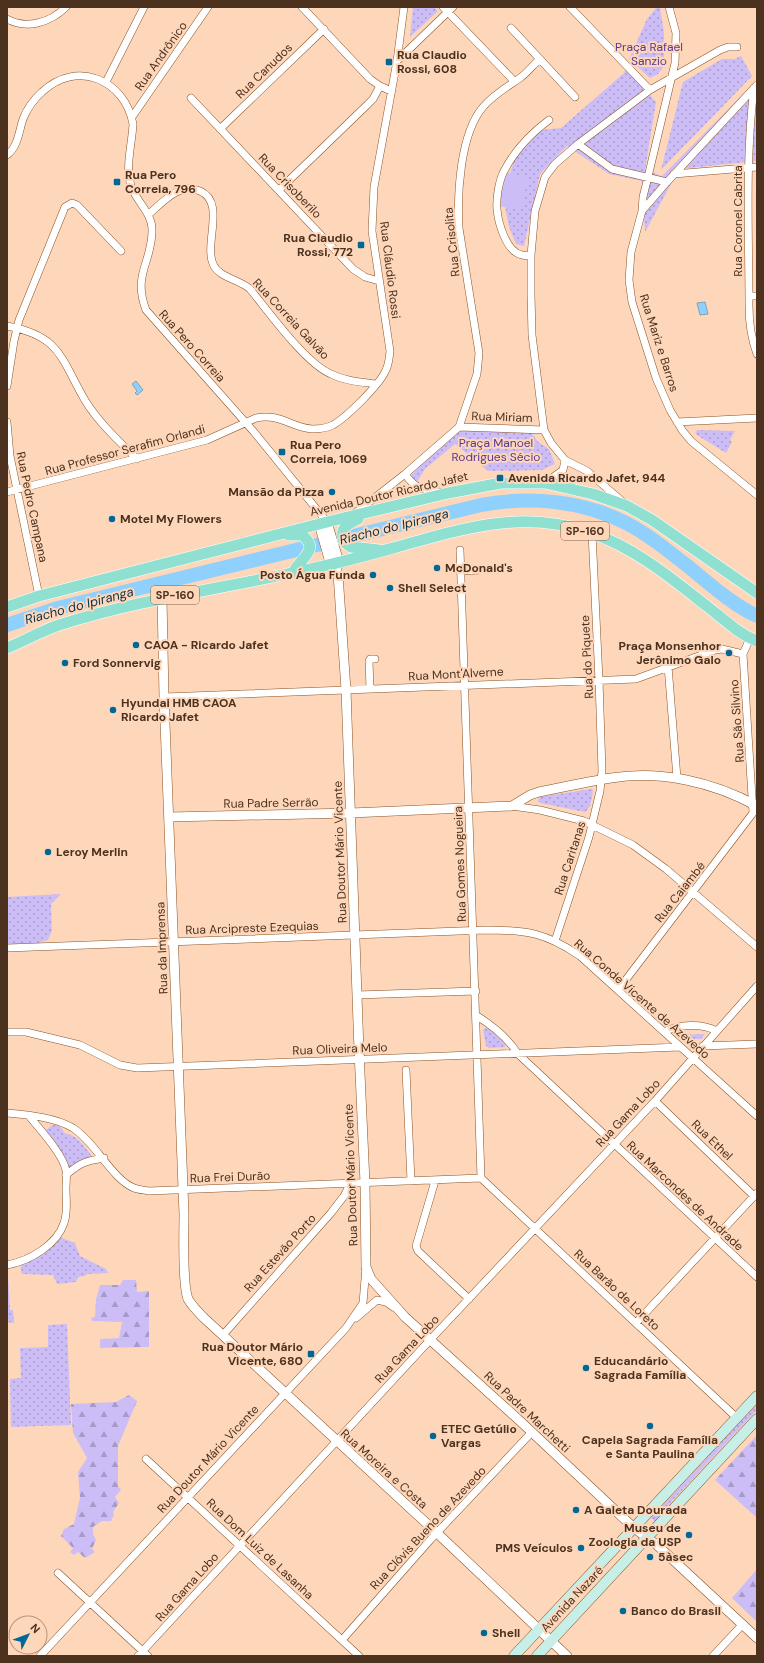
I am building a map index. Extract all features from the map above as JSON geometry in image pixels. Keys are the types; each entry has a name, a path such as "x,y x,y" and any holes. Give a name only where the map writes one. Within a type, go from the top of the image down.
{"main road":[{"name":"Avenida Doutor Ricardo Jafet","path":"7,607 39,596 324,524 349,520 377,510 448,493 501,483 545,483 594,494 627,506 652,520 757,593"},
{"path":"349,520 342,532 342,537 346,544 354,547 385,550"},
{"name":"SP-160","path":"7,648 58,626 162,598 293,573 485,524 525,521 555,523 592,533 638,554 753,640"},
{"path":"278,536 302,536 308,541 310,551 298,564 293,573"},
{"name":"Avenida Nazaré","path":"514,1656 757,1396"},
{"name":"Avenida Nazaré","path":"537,1656 757,1419"}],"street":[{"path":"7,19 14,23 28,24 48,21 66,7"},
{"path":"106,82 144,7"},
{"name":"Rua Andrônico","path":"132,117 208,7"},
{"path":"302,7 370,79 391,91"},
{"name":"Rua Cláudio Rossi","path":"246,423 256,418 270,416 296,426 322,429 334,425 350,412 376,384 387,369 390,351 372,231 374,187 397,61 404,7"},
{"path":"570,7 650,90"},
{"path":"642,211 643,197 675,63 676,33 669,7"},
{"path":"397,61 448,9 514,81"},
{"path":"512,28 575,97"},
{"name":"Rua Canudos","path":"220,129 324,29"},
{"path":"627,506 587,471 565,460 551,443 544,430 532,335 531,255 535,211 542,184 555,164 578,144 650,90 724,48 737,47"},
{"name":"Rua Crisolita","path":"459,426 477,374 478,353 459,228 459,185 470,128 478,114 490,100 521,77 540,59"},
{"name":"Rua Pero Correia","path":"7,155 14,147 24,118 33,101 43,91 61,80 78,75 86,75 106,82 114,88 124,101 132,117 133,132 129,172 131,185 136,198 148,215 152,227 152,239 141,276 140,287 146,310 246,423 317,510 324,524"},
{"path":"279,190 373,99 380,86"},
{"name":"Rua Coronel Cabrita","path":"756,86 752,110 753,168 749,322 753,343 757,354"},
{"name":"Rua Mariz e Barros","path":"756,86 674,174 642,211 631,252 629,280 632,302 656,378 677,422 691,441 757,496"},
{"name":"Rua Crisoberilo","path":"191,98 353,269 365,277 379,281"},
{"path":"531,255 521,255 516,252 504,238 497,209 498,193 503,174 512,157 526,139 549,120"},
{"path":"578,144 612,169 667,182"},
{"path":"674,174 753,168"},
{"name":"Rua Correia Galvão","path":"148,215 175,192 185,188 198,190 205,194 213,208 210,253 213,265 216,269 244,284 302,351 323,370 344,379 376,384"},
{"path":"7,386 9,367 17,328 63,209 72,203 77,205 120,251"},
{"path":"749,296 757,296"},
{"path":"7,326 27,330 52,346 61,356 86,402 98,418 108,431 137,459"},
{"path":"677,422 757,418"},
{"name":"Rua Pedro Campana","path":"7,422 10,456 16,489 39,596"},
{"name":"Rua Professor Serafim Orlandi","path":"7,492 207,440 246,423"},
{"name":"Rua Miriam","path":"349,520 405,474 459,426 544,430"},
{"path":"545,483 563,470 565,460"},
{"path":"405,474 411,482 421,489 448,493"},
{"name":"Rua Doutor Mário Vicente","path":"40,1656 346,1328 363,1303 366,1267 365,1183 356,995 346,690 335,562 324,524"},
{"name":"Rua do Piquete","path":"592,533 599,680 601,780"},
{"name":"Rua Gomes Nogueira","path":"460,550 477,1016 481,1178"},
{"path":"460,571 501,569"},
{"name":"Rua da Imprensa","path":"162,598 164,697 182,1190 186,1286 188,1298"},
{"name":"Rua São Silvino","path":"753,640 743,654 755,805"},
{"name":"Rua Mont'Alverne","path":"164,697 636,679 715,650 722,649 743,654"},
{"path":"370,689 369,662 370,659 375,659"},
{"path":"668,666 677,778"},
{"path":"512,806 530,795 539,792 601,780 639,776 677,778 710,786 741,797 755,805"},
{"name":"Rua Caritanas","path":"555,941 592,824 600,791 601,780"},
{"name":"Rua Caiambé","path":"618,990 694,893 750,818 755,805"},
{"path":"512,806 564,815 592,824 633,845 694,893 757,947"},
{"name":"Rua Padre Serrão","path":"169,817 351,813 512,806"},
{"name":"Rua Arcipreste Ezequias","path":"7,948 474,930"},
{"name":"Rua Conde Vicente de Azevedo","path":"474,930 532,932 555,941 580,956 757,1116"},
{"name":"Rua Gama Lobo","path":"143,1654 239,1545 655,1101 757,986"},
{"path":"356,995 476,991"},
{"name":"Rua Marcondes de Andrade","path":"477,1016 491,1025 512,1045 518,1054 614,1145 757,1277"},
{"path":"664,1032 678,1027 700,1026 709,1027 717,1031"},
{"name":"Rua Oliveira Melo","path":"7,1032 26,1032 80,1045 120,1065 137,1068 680,1047"},
{"path":"703,1046 757,1044"},
{"path":"406,1070 411,1181"},
{"name":"Rua Ethel","path":"655,1101 756,1194"},
{"name":"Rua Frei Durão","path":"7,1113 30,1117 42,1117 72,1128 85,1138 124,1182 135,1188 150,1191 481,1178"},
{"path":"7,1264 16,1263 34,1255 56,1237 64,1223 66,1205 66,1170 57,1153 30,1117"},
{"path":"66,1175 76,1166 87,1160 104,1158"},
{"name":"Rua Barão de Loreto","path":"481,1178 536,1228 736,1418"},
{"path":"435,1180 416,1246 418,1250 469,1299"},
{"name":"Rua Estevão Porto","path":"223,1335 331,1213 344,1196 351,1183"},
{"path":"636,1323 756,1194"},
{"name":"Rua Padre Marchetti","path":"366,1267 371,1279 405,1317"},
{"name":"Rua Moreira e Costa","path":"188,1298 204,1318 336,1442 437,1533 567,1656"},
{"name":"Rua Padre Marchetti","path":"346,1328 377,1300 386,1302 405,1317 532,1432 634,1528 657,1545 757,1638"},
{"name":"Rua Clóvis Bueno de Azevedo","path":"342,1640 437,1533 532,1432"},
{"name":"Rua Dom Luiz de Lasanha","path":"146,1459 358,1656"},
{"path":"58,1573 143,1654"},
{"path":"713,1656 742,1624"}],"green space":[{"path":"413,7 434,7 438,11 410,37"},
{"name":"Praça Rafael Sanzio","path":"657,7 660,8 664,33 664,66 658,74 650,78 629,59 647,19"},
{"path":"741,56 752,76 661,170 683,82 722,59 735,59"},
{"path":"626,69 656,102 645,170 662,176 757,80 757,161 679,169 645,232 642,181 609,174 567,146 540,174 524,246 516,244 509,227 504,201 507,182 515,158 541,130 561,128 624,73"},
{"path":"506,172 528,177 521,210 499,206"},
{"name":"Praça Manoel Rodrigues Sécio","path":"460,428 531,432 538,442 549,449 555,464 542,470 488,471 455,444 425,469 417,482 411,475"},
{"path":"698,430 735,431 730,440 732,442 726,453 697,435 695,432"},
{"path":"591,789 593,790 591,802 589,808 585,812 540,803 538,801 539,797"},
{"path":"61,894 51,904 52,931 48,940 31,945 7,946 7,897"},
{"path":"488,1028 505,1044 505,1047 489,1048 486,1046 483,1030"},
{"path":"705,1034 701,1039 683,1039 677,1035"},
{"path":"52,1125 58,1125 62,1128 64,1133 77,1139 93,1158 68,1170 45,1131"},
{"path":"59,1237 75,1243 80,1256 106,1269 108,1273 87,1274 85,1276 78,1277 76,1282 57,1284 53,1275 22,1274 20,1264"},
{"path":"7,1276 10,1310 13,1310 14,1323 7,1322"},
{"path":"123,1280 136,1280 137,1292 149,1291 149,1347 100,1348 100,1339 119,1338 122,1322 92,1321 91,1318 95,1317 96,1299 100,1285 120,1285"},
{"path":"67,1324 71,1425 11,1427 10,1379 21,1378 20,1348 48,1347 48,1325"},
{"path":"129,1395 137,1401 118,1446 118,1486 121,1490 115,1497 119,1503 113,1512 114,1515 111,1521 102,1521 93,1527 93,1534 96,1540 92,1549 95,1552 85,1558 78,1552 74,1555 70,1552 73,1548 61,1536 64,1529 74,1524 80,1498 78,1472 87,1458 73,1433 71,1404 116,1402"},
{"path":"757,1404 757,1410 671,1502 655,1522 651,1518"},
{"path":"757,1435 757,1518 715,1480"},
{"path":"757,1569 757,1622 732,1598"}],"water":[{"path":"705,302 708,314 700,315 697,303"},
{"path":"136,381 143,390 137,395 135,393 137,391 132,384"}],"waterway":[{"name":"Riacho do Ipiranga","path":"7,625 58,608 481,505 518,501 555,502 573,505 609,515 626,523 659,544 714,588 757,616"}],"place":[{"name":"Rua Claudio Rossi, 608","path":"389,62"},
{"name":"Rua Pero Correia, 796","path":"117,182"},
{"name":"Rua Claudio Rossi, 772","path":"361,245"},
{"name":"Rua Pero Correia, 1069","path":"282,452"},
{"name":"Avenida Ricardo Jafet, 944","path":"500,478"},
{"name":"Mansão da Pizza","path":"332,492"},
{"name":"Motel My Flowers","path":"112,519"},
{"name":"McDonald's","path":"437,568"},
{"name":"Posto Água Funda","path":"373,575"},
{"name":"Shell Select","path":"390,588"},
{"name":"CAOA - Ricardo Jafet","path":"136,645"},
{"name":"Praça Monsenhor Jerônimo Galo","path":"729,653"},
{"name":"Ford Sonnervig","path":"65,663"},
{"name":"Hyundai HMB CAOA Ricardo Jafet","path":"113,710"},
{"name":"Leroy Merlin","path":"48,852"},
{"name":"Rua Doutor Mário Vicente, 680","path":"311,1354"},
{"name":"Educandário Sagrada Família","path":"586,1368"},
{"name":"Capela Sagrada Família e Santa Paulina","path":"650,1426"},
{"name":"ETEC Getúlio Vargas","path":"433,1436"},
{"name":"A Galeta Dourada","path":"576,1510"},
{"name":"Museu de Zoologia da USP","path":"689,1535"},
{"name":"PMS Veículos","path":"581,1548"},
{"name":"5àsec","path":"650,1557"},
{"name":"Banco do Brasil","path":"623,1611"},
{"name":"Shell","path":"484,1633"}]}
